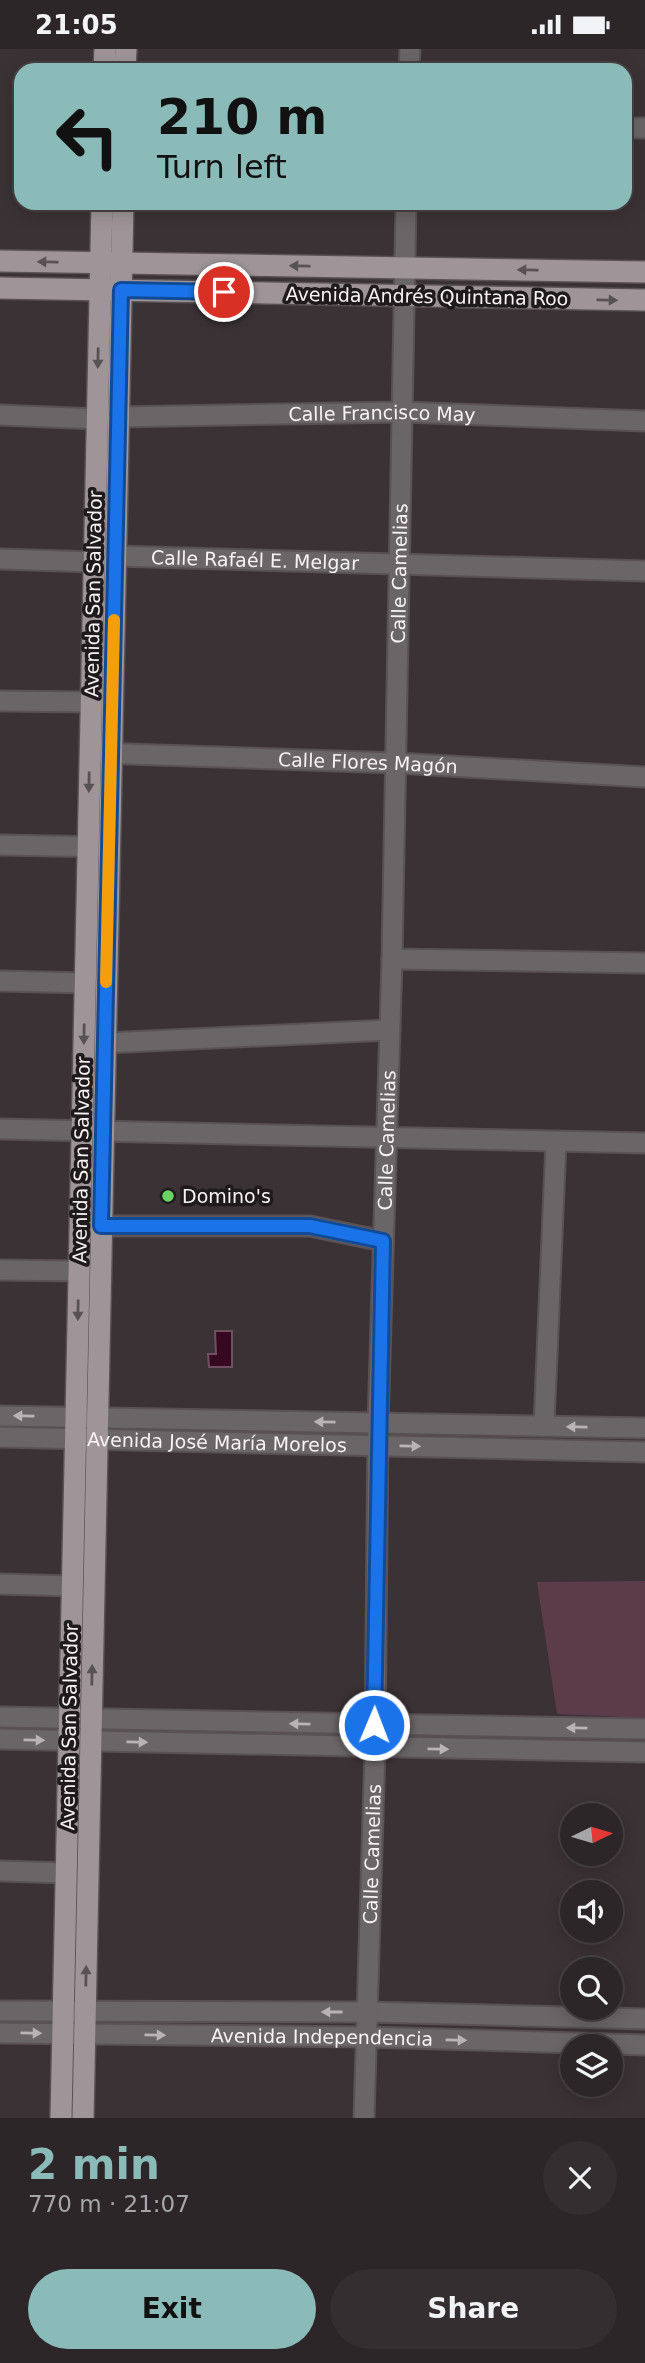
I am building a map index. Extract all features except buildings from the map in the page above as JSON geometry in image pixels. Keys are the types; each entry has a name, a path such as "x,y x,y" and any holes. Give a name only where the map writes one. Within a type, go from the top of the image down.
{"main road":[{"name":"Avenida San Salvador","path":"103,210 111,263"},
{"name":"Avenida San Salvador","path":"83,2118 109,848 100,753 91,702 94,562 107,418 111,263 121,210"},
{"name":"Avenida Andrés Quintana Roo","path":"0,261 645,272"},
{"name":"Avenida Andrés Quintana Roo","path":"0,288 645,300"},
{"name":"Avenida San Salvador","path":"61,2118 88,847 100,753 115,556 107,418"}],"street":[{"name":"Calle Camelias","path":"364,2118 375,1748 378,1423 392,959 406,210"},
{"name":"Calle Francisco May","path":"0,415 107,418 403,412 645,421"},
{"name":"Calle Rafaél E. Melgar","path":"115,556 645,571"},
{"path":"0,559 94,562"},
{"path":"0,701 91,702"},
{"name":"Calle Flores Magón","path":"100,753 396,763 645,777"},
{"path":"0,845 109,848"},
{"path":"392,959 645,963"},
{"path":"0,981 85,983"},
{"path":"105,1043 390,1030"},
{"path":"0,1129 645,1143"},
{"path":"544,1426 556,1142"},
{"path":"101,1226 310,1226 383,1241"},
{"path":"0,1270 79,1272"},
{"name":"Avenida José María Morelos","path":"0,1416 645,1428"},
{"name":"Avenida José María Morelos","path":"0,1437 645,1452"},
{"path":"0,1584 72,1586"},
{"path":"0,1717 645,1729"},
{"path":"0,1739 645,1752"},
{"path":"0,1871 66,1873"},
{"name":"Avenida Independencia","path":"0,2011 368,2012 645,2019"},
{"name":"Avenida Independencia","path":"0,2033 367,2037 645,2045"}],"shaded area":[{"path":"215,1331 232,1331 232,1367 209,1367 208,1354 216,1354"},
{"path":"645,1581 645,1718 557,1714 537,1582"}],"slow traffic":[{"path":"106,982 114,620"}],"place":[{"name":"Domino's","path":"168,1196"}],"route":[{"path":"224,292 121,290 101,1226 310,1226 383,1241 374,1725"}]}
